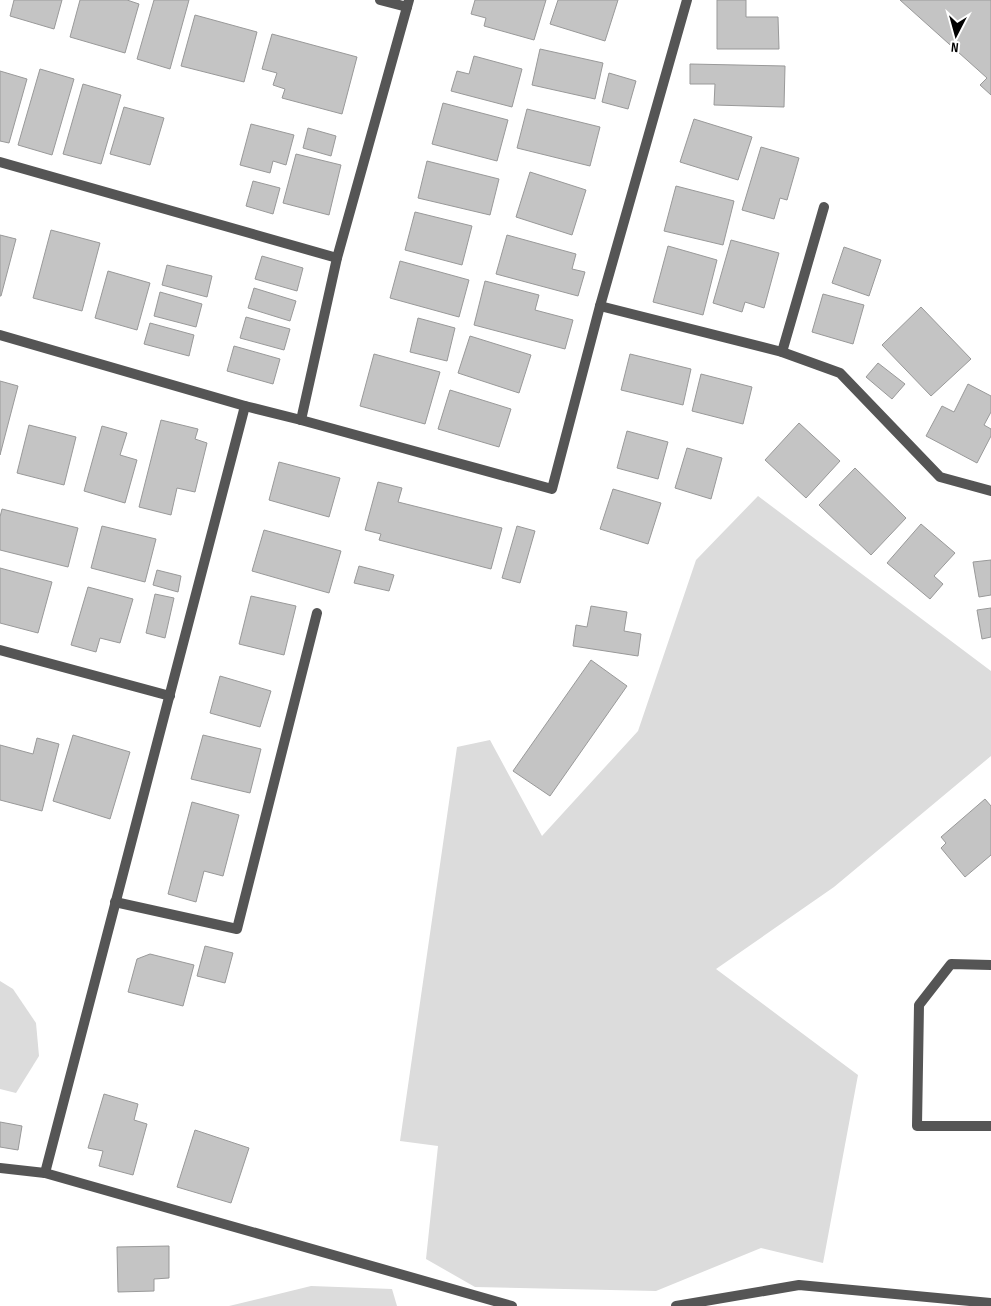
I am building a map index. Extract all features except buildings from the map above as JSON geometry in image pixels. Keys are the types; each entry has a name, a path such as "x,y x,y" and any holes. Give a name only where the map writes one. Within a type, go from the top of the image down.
{"street":[{"path":"301,420 338,258 408,4 380,0"},
{"path":"0,335 244,406 552,489 600,306 688,0"},
{"path":"0,162 338,258"},
{"path":"782,352 824,207"},
{"path":"600,306 782,352 840,374 940,477 991,491"},
{"path":"45,1173 244,406"},
{"path":"115,902 236,929 317,613"},
{"path":"0,650 170,696"},
{"path":"991,965 951,964 919,1005 917,1126 991,1126"},
{"path":"0,1168 45,1173 512,1306"},
{"path":"676,1306 799,1285 991,1303"}],"shaded area":[{"path":"758,496 991,671 991,756 834,887 716,969 858,1075 823,1263 761,1248 656,1291 475,1287 426,1259 438,1146 400,1141 457,747 490,740 542,836 638,731 696,560"},
{"path":"0,981 13,989 36,1023 39,1056 16,1093 0,1089"},
{"path":"311,1286 392,1289 397,1306 229,1306"}]}
